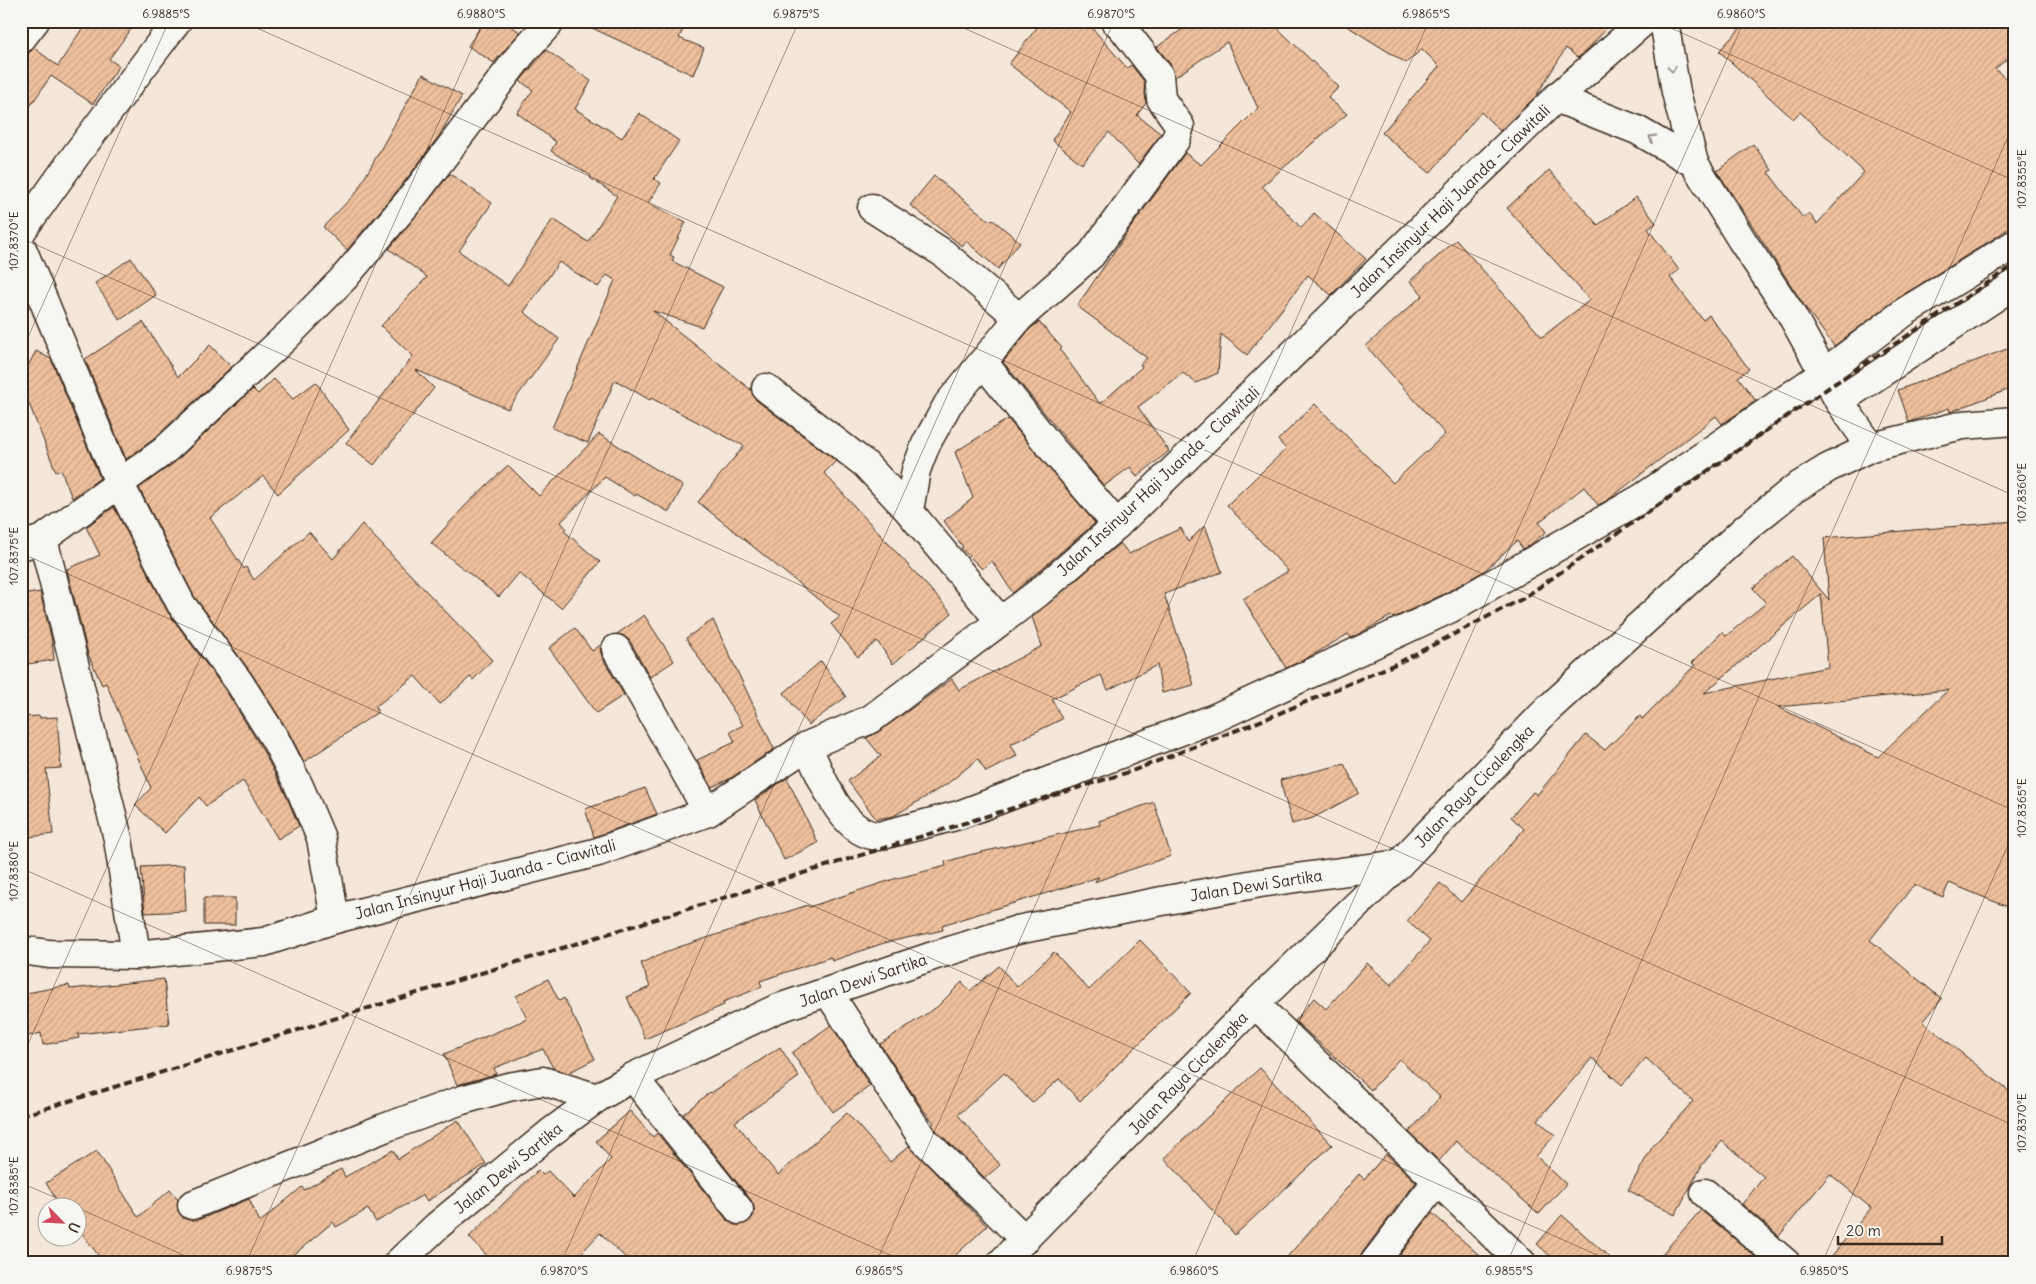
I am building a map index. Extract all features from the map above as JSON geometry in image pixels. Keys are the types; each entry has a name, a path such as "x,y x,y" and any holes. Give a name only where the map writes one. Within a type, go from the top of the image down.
{"street":[{"path":"21,39 35,21"},
{"path":"21,232 76,155 177,21"},
{"path":"136,955 118,839 32,542 164,451 288,335 344,278 414,194 522,53 551,21"},
{"path":"909,511 916,470 926,444 948,404 1019,318 1090,255 1176,139 1180,126 1161,99 1159,75 1115,21"},
{"name":"Jalan Insinyur Haji Juanda - Ciawitali","path":"21,950 49,954 136,955 264,942 335,919 598,852 708,812 807,746 871,719 1038,593 1117,525 1556,98 1644,21"},
{"path":"1664,21 1676,92 1694,163 1743,242 1790,312 1839,401 1871,446"},
{"path":"1556,98 1637,130 1694,163"},
{"path":"872,208 943,253 1019,318"},
{"path":"807,746 830,794 846,820 860,832 871,836 893,834 959,815 1215,718 1449,610 1642,498 1824,373 1906,311 2015,244"},
{"path":"21,246 119,483 181,604 239,682 260,714 299,786 321,838 335,919"},
{"path":"1839,401 2015,284"},
{"path":"983,362 1048,444 1117,525"},
{"path":"766,388 865,464 909,511 1000,621"},
{"name":"Jalan Raya Cicalengka","path":"1001,1263 1255,1004 1399,864 1548,709 1746,528 1794,489 1828,468 1871,446 1963,425 2015,421"},
{"path":"616,649 708,812"},
{"name":"Jalan Dewi Sartika","path":"398,1263 436,1226 550,1133 597,1098 633,1077 776,1009 1017,930 1260,883 1399,864"},
{"path":"828,992 924,1139 1025,1240"},
{"path":"1255,1004 1522,1263"},
{"path":"633,1077 739,1210"},
{"path":"192,1205 384,1128 462,1100 508,1087 543,1081 597,1098"},
{"path":"1374,1263 1437,1181"},
{"path":"1705,1193 1786,1263"}],"building":[{"path":"87,21 137,21 109,59 119,66 93,104 51,76 21,119 21,60 34,48 58,66"},
{"path":"484,21 503,21 520,32 494,63 468,46"},
{"path":"577,21 687,21 679,38 704,48 693,75"},
{"path":"1042,21 1086,21 1127,68 1131,65 1144,81 1146,103 1137,115 1161,134 1138,164 1109,132 1082,164 1052,140 1071,112 1009,64"},
{"path":"1194,21 1270,21 1339,87 1328,98 1347,114 1262,186 1301,228 1314,213 1366,259 1331,295 1308,275 1247,355 1221,334 1218,373 1196,383 1183,373 1138,407 1169,451 1137,477 1130,467 1104,486 1003,362 1030,329 1039,322 1062,348 1060,350 1100,404 1142,367 1140,364 1147,358 1077,306 1185,153 1201,165 1258,108 1227,42 1175,77 1171,65 1157,47"},
{"path":"1339,21 1613,21 1578,58 1566,48 1536,96 1500,131 1481,112 1430,173 1382,133 1439,66 1422,49 1406,63"},
{"path":"1747,21 2015,21 2015,52 1995,69 2015,87 2015,224 1898,298 1834,346 1805,307 1717,171 1753,144 1772,170 1768,172 1803,218 1809,213 1817,224 1864,172 1800,112 1793,119 1719,51"},
{"path":"546,50 591,81 575,109 622,138 639,113 679,141 654,179 661,183 648,203 686,222 670,255 674,257 672,261 723,287 702,327 653,311 751,390 756,400 836,461 824,473 952,613 893,664 877,641 858,657 831,624 840,617 698,502 744,446 651,398 650,400 615,380 588,443 552,428 615,280 607,275 598,287 559,262 524,312 559,339 508,409 416,370 434,388 374,465 346,443 413,356 381,326 427,277 389,249 450,174 492,203 459,251 508,286 553,219 588,242 617,196 590,178 591,176 551,151 556,142 517,113 533,90 520,81"},
{"path":"423,74 462,96 439,136 402,185 347,250 323,227 356,193"},
{"path":"1549,170 1598,225 1636,197 1656,223 1648,229 1679,270 1670,277 1703,320 1709,315 1749,369 1738,377 1756,401 1722,424 1716,416 1608,500 1598,505 1584,487 1539,522 1546,532 1523,549 1517,541 1484,571 1442,595 1393,618 1391,616 1351,638 1348,634 1286,668 1243,599 1288,571 1227,505 1286,449 1278,440 1315,404 1393,483 1445,434 1366,346 1423,295 1410,281 1456,240 1542,337 1590,300 1507,208"},
{"path":"934,176 990,221 992,219 1020,242 998,269 966,241 962,246 910,205"},
{"path":"131,258 156,295 120,320 95,283"},
{"path":"143,322 178,377 210,345 231,367 154,439 126,459 85,359"},
{"path":"2015,346 2015,387 1950,412 1949,408 1909,422 1898,390"},
{"path":"36,351 51,359 100,478 72,498 61,470 56,472 26,396 21,393 21,379"},
{"path":"274,379 293,399 316,382 349,430 278,494 263,476 210,518 244,569 246,567 254,580 309,532 333,559 362,524 492,660 473,680 470,677 440,704 415,676 375,707 378,712 304,762 288,731 252,674 194,596 139,488 175,462 253,389 258,394"},
{"path":"1008,419 1095,523 1013,593 992,561 982,569 961,548 963,547 944,521 973,498 955,452"},
{"path":"599,434 683,486 669,512 636,494 635,496 605,477 561,522 566,528 564,531 600,562 561,608 519,573 499,597 431,543 465,506 508,465 539,496"},
{"path":"114,507 167,611 226,691 261,747 285,793 299,826 278,839 243,781 206,806 199,797 165,833 135,805 151,788 106,683 102,685 88,654 67,569 100,555 86,527"},
{"path":"2015,521 2015,910 1949,883 1943,897 1914,885 1870,940 1942,999 1923,1022 2015,1096 2015,1263 1826,1263 1871,1208 1830,1174 1779,1236 1742,1204 1764,1177 1722,1141 1702,1165 1675,1215 1628,1190 1653,1146 1693,1101 1646,1058 1622,1085 1592,1058 1538,1120 1555,1135 1536,1156 1566,1184 1539,1214 1456,1141 1439,1161 1409,1132 1440,1097 1399,1059 1371,1090 1295,1021 1314,998 1326,1009 1367,963 1391,985 1430,941 1407,921 1440,883 1461,902 1524,829 1511,817 1533,792 1537,795 1586,735 1605,750 1640,716 1642,719 1695,665 1692,663 1722,632 1726,636 1766,603 1753,588 1792,556 1829,600 1824,538","holes":["1821,594 1828,667 1704,693","1948,690 1878,757 1778,707"]},
{"path":"1205,525 1222,572 1164,594 1194,685 1162,693 1157,665 1108,690 1101,675 1052,699 1062,719 1011,744 1017,756 986,772 978,759 947,784 894,816 876,819 848,781 881,756 866,738 880,731 952,679 959,690 1042,646 1032,617 1120,543 1129,554 1181,528 1188,542"},
{"path":"40,592 52,641 54,660 21,665 21,595"},
{"path":"644,615 674,661 650,677 630,641 624,636 617,634"},
{"path":"713,620 774,749 731,778 712,787 697,760 735,742 730,732 743,725 686,638"},
{"path":"575,628 592,651 602,644 600,649 602,657 624,695 596,713 549,648"},
{"path":"821,661 846,697 808,725 784,693"},
{"path":"40,716 40,718 57,717 61,768 46,769 53,834 21,838 21,717"},
{"path":"1344,764 1359,793 1313,818 1292,824 1280,780"},
{"path":"787,778 818,843 784,860 755,800"},
{"path":"645,788 657,814 594,837 585,809"},
{"path":"1154,802 1171,856 1094,882 1099,877 942,925 943,930 884,943 832,961 831,957 760,981 762,987 723,1002 724,1005 645,1039 627,997 650,987 641,963 676,948 808,905 809,907 894,879 946,866 945,862 969,855 1100,825 1099,821"},
{"path":"184,865 186,911 145,913 141,867"},
{"path":"204,898 235,898 235,925 204,925"},
{"path":"1140,940 1191,993 1080,1101 1059,1079 1032,1103 1004,1073 958,1115 1000,1165 985,1178 935,1129 932,1125 934,1123 880,1044 937,1007 962,982 970,991 999,966 1017,987 1054,952 1089,990"},
{"path":"164,979 169,1024 78,1034 79,1038 43,1045 41,1033 21,1038 21,994 69,985 70,989"},
{"path":"548,979 559,1001 564,998 595,1059 568,1073 553,1068 543,1049 494,1068 496,1074 457,1085 444,1054 527,1019 516,996"},
{"path":"831,1025 870,1086 833,1112 792,1053"},
{"path":"780,1047 799,1077 735,1122 778,1175 847,1113 890,1162 909,1146 987,1226 947,1263 631,1263 600,1233 572,1263 494,1263 469,1237 538,1170 543,1175 548,1171 574,1198 611,1159 596,1141 630,1111 653,1137 657,1133 727,1220 734,1225 748,1222 754,1215 754,1207 751,1200 683,1114 710,1092"},
{"path":"1260,1068 1332,1145 1235,1235 1164,1158"},
{"path":"458,1120 486,1164 427,1201 423,1195 376,1222 368,1209 336,1227 333,1222 284,1263 104,1263 88,1241 88,1196 54,1196 46,1183 97,1151 138,1217 170,1190 178,1200 178,1211 183,1218 198,1220 249,1199 260,1222 302,1187 304,1190 341,1169 345,1177 393,1150 398,1159"},
{"path":"1386,1154 1416,1182 1362,1253 1359,1263 1282,1263 1359,1174 1364,1179"},
{"path":"1701,1210 1759,1260 1757,1263 1654,1263"},
{"path":"1432,1213 1488,1263 1394,1263"},
{"path":"1562,1215 1616,1263 1558,1263 1537,1244"}],"railway":[{"path":"21,1116 1132,771 1268,718 1398,663 1522,599 1831,386 2015,265"}]}
